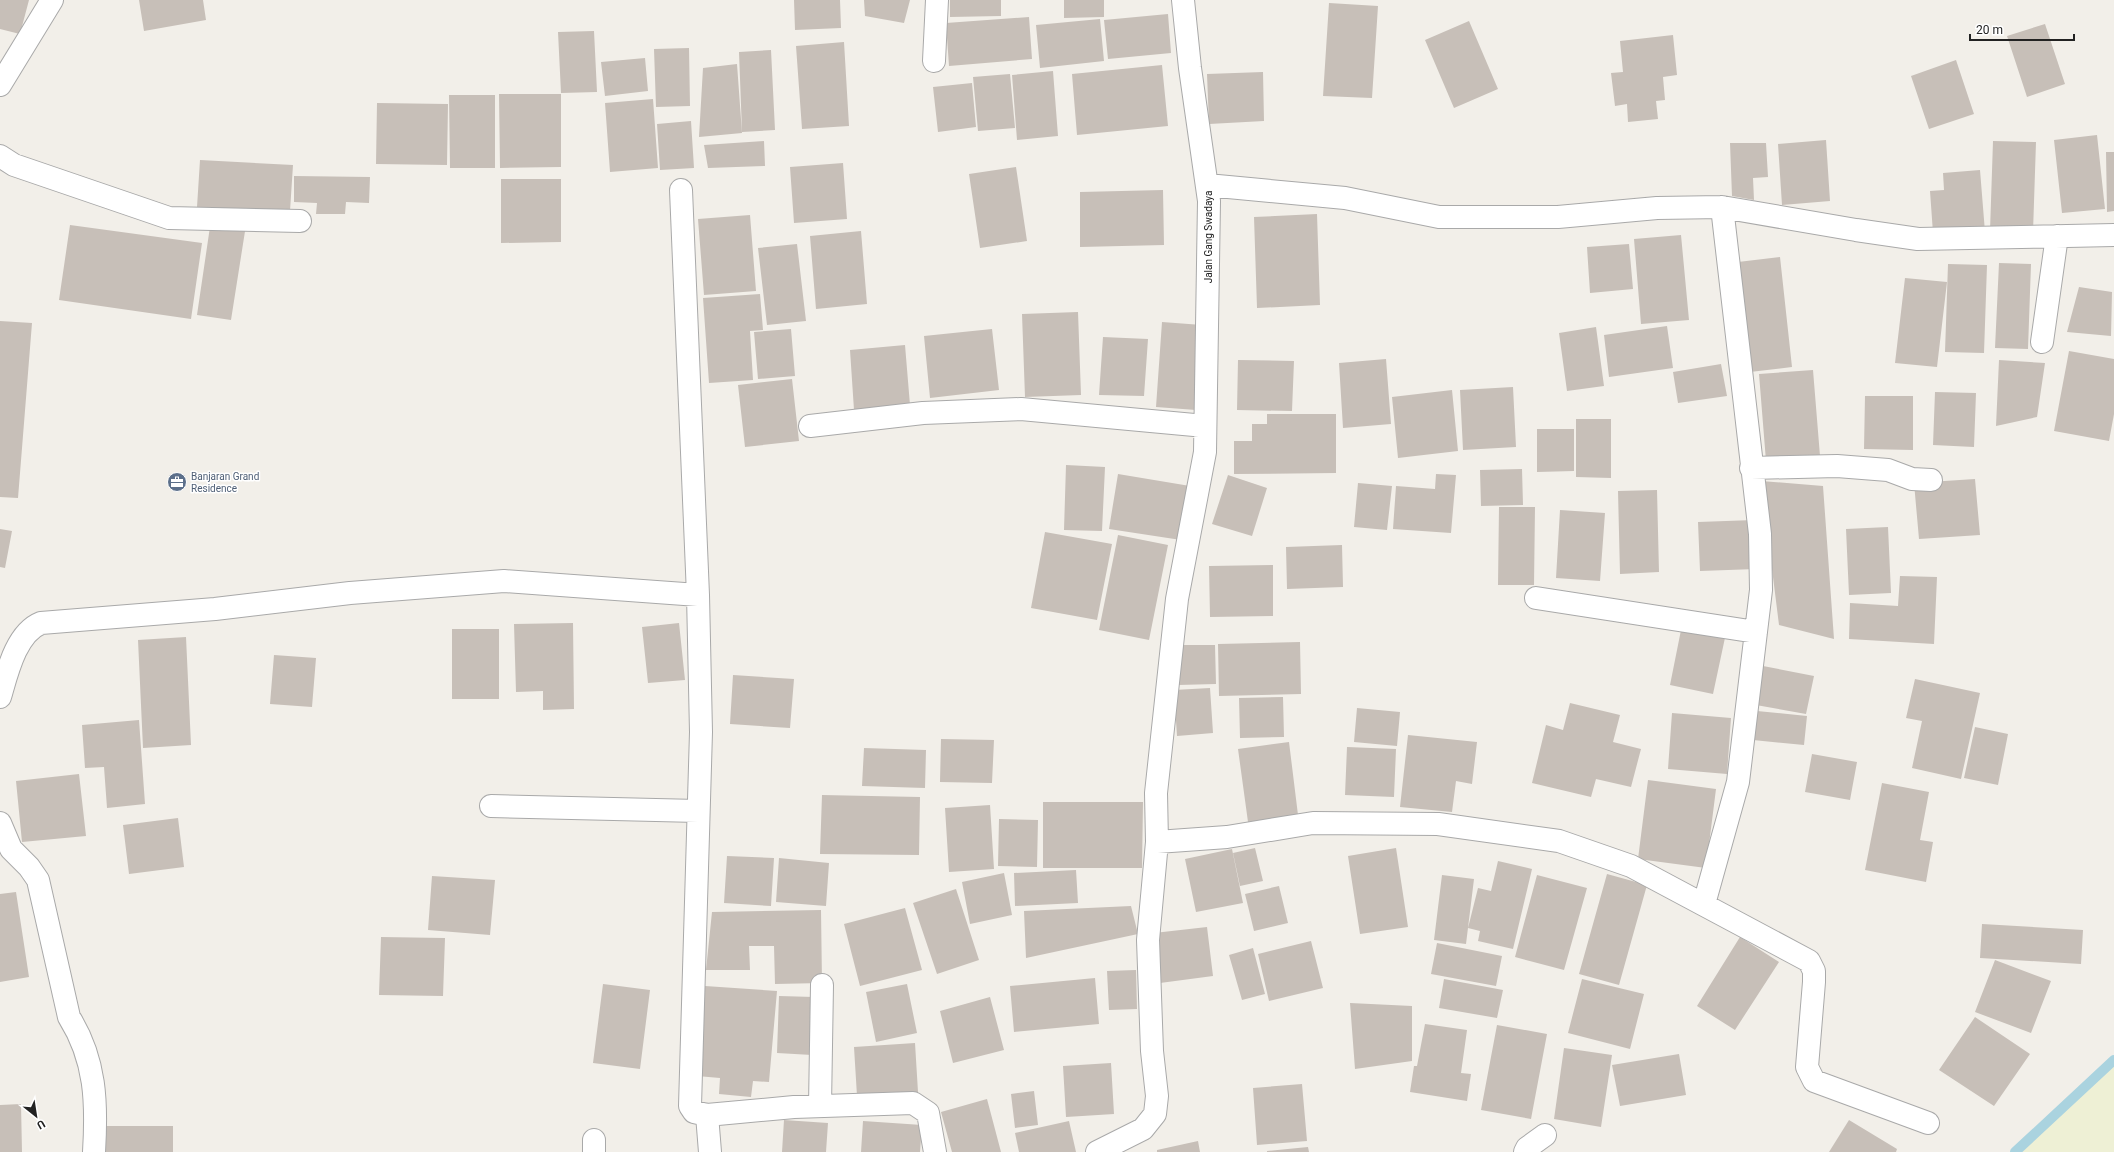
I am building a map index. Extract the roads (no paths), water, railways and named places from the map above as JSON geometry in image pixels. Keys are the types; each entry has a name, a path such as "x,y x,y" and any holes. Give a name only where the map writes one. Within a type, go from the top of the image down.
{"street":[{"path":"0,85 52,0"},
{"path":"934,61 937,0"},
{"name":"Jalan Gang Swadaya","path":"1101,1151 1143,1129 1155,1114 1157,1096 1152,1051 1148,940 1157,842 1156,793 1177,599 1205,452 1209,201 1190,68 1183,0"},
{"path":"0,156 14,166 169,218 300,221"},
{"path":"1207,186 1345,198 1438,217 1558,218 1657,208 1722,207 1918,239 2114,235"},
{"path":"681,190 698,596 701,732 690,1106 694,1112 707,1115 820,1106 913,1103 928,1113 935,1152"},
{"path":"1704,904 1738,782 1761,590 1760,534 1751,468 1722,207"},
{"path":"2042,342 2057,236"},
{"path":"810,426 923,413 1021,409 1205,426"},
{"path":"1751,468 1836,466 1888,470 1912,479 1931,480"},
{"path":"0,697 3,674 26,632 41,623 215,609 350,594 504,581 698,596"},
{"path":"1536,598 1756,632"},
{"path":"491,806 698,812"},
{"path":"0,823 11,849 29,867 38,880 69,1017 78,1031 88,1057 96,1100 94,1152"},
{"path":"1157,842 1227,837 1313,823 1438,824 1559,841 1631,866 1809,961 1814,971 1814,982 1807,1067 1814,1082 1928,1123"},
{"path":"820,1106 822,985"},
{"path":"707,1115 710,1152"},
{"path":"1525,1152 1527,1148 1545,1135"}],"waterway":[{"path":"2015,1152 2114,1060"}],"place":[{"name":"Banjaran Grand Residence","path":"177,482"}]}
